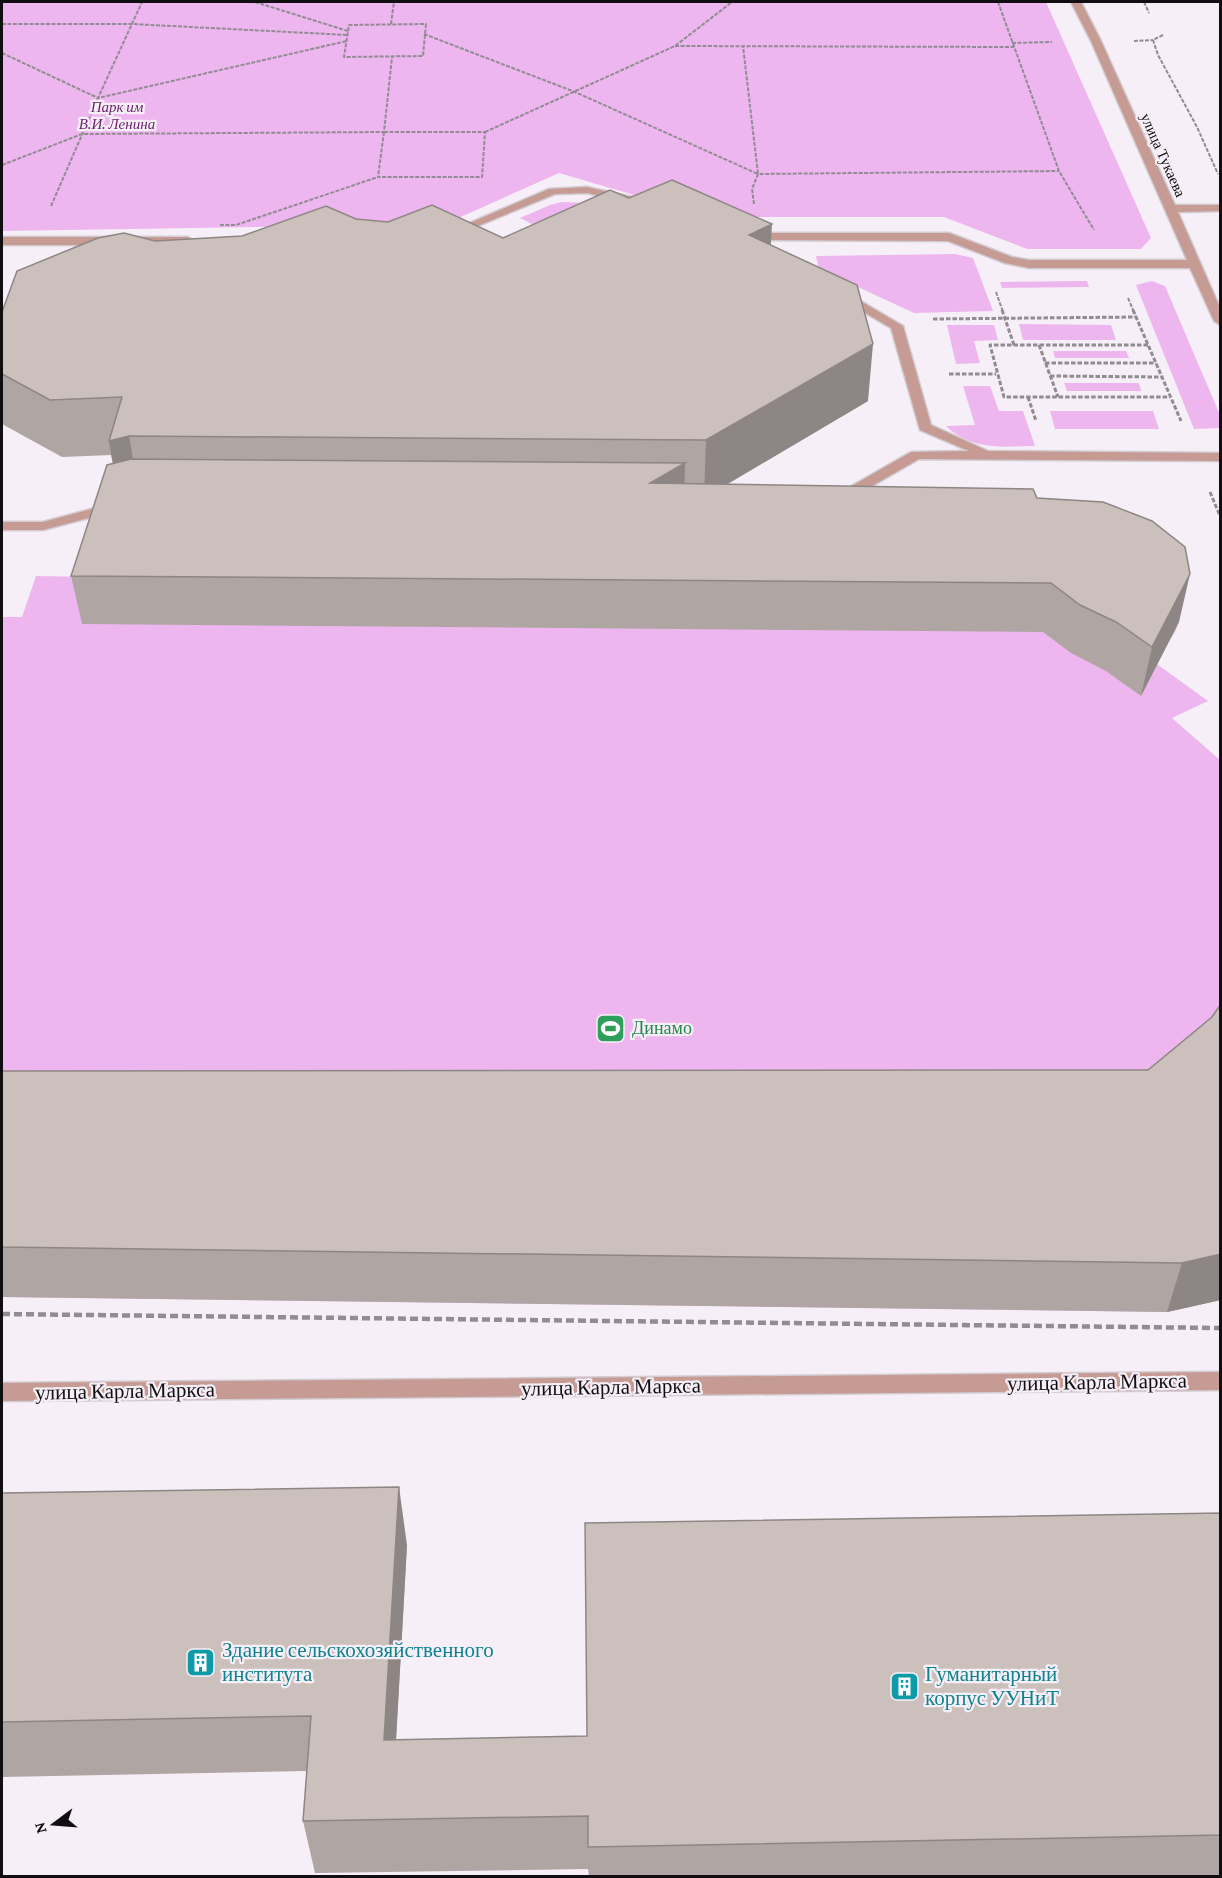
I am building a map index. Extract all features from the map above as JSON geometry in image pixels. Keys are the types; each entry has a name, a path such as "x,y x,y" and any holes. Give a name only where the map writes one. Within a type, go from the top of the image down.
{"street":[{"name":"улица Тукаева","path":"1076,2 1096,41 1221,321"},
{"path":"442,237 554,191 587,190 638,202"},
{"path":"1170,209 1221,208"},
{"path":"732,231 783,252"},
{"path":"751,237 950,237 1009,260 1029,264 1195,264"},
{"path":"2,241 206,241"},
{"path":"832,289 897,326 925,427 989,455"},
{"path":"828,505 916,455 1221,457"},
{"path":"2,526 43,526 128,503"},
{"name":"улица Карла Маркса","path":"2,1392 1221,1381"}],"path":[{"path":"46,216 142,2"},
{"path":"255,2 348,33"},
{"path":"391,24 394,2"},
{"path":"2,165 82,134 485,132 675,46 732,2"},
{"path":"998,2 1059,171 1114,264 1221,516"},
{"path":"1144,2 1149,13"},
{"path":"2,24 132,24 348,33"},
{"path":"391,24 426,24 423,56 344,57 349,25 391,24"},
{"path":"424,34 575,92 758,174 1059,171"},
{"path":"1131,41 1154,40 1163,34"},
{"path":"1154,40 1158,55 1197,127 1221,180"},
{"path":"2,52 98,98 347,41"},
{"path":"1012,43 1052,42"},
{"path":"675,46 1014,47"},
{"path":"742,46 758,174 752,189"},
{"path":"392,57 378,177 482,177 485,132"},
{"path":"982,249 1014,345"},
{"path":"885,319 1136,317"},
{"path":"1148,345 990,345 1004,397 1170,397"},
{"path":"1039,345 1058,397"},
{"path":"1045,363 1156,363"},
{"path":"911,374 996,374"},
{"path":"1050,376 1161,376"},
{"path":"2,1314 1221,1328"}],"green space":[{"name":"Парк им В.И. Ленина","path":"2,2 1046,2 1151,238 1141,249 1027,249 944,217 709,217 559,173 445,224 2,231"},
{"path":"562,202 588,203 536,226 520,218 550,205"},
{"path":"955,254 973,258 993,311 914,313 819,269 816,256"},
{"path":"1087,281 1089,287 1002,288 1000,282"},
{"path":"1152,281 1165,286 1220,415 1220,428 1194,429 1136,285"},
{"path":"1019,324 1111,325 1116,340 1023,340"},
{"path":"947,325 994,325 998,340 974,341 980,363 956,364"},
{"path":"1053,351 1126,351 1129,358 1055,358"},
{"path":"1064,383 1139,383 1141,391 1067,391"},
{"path":"963,386 990,386 999,411 1023,411 1035,446 999,446 976,443 956,434 946,426 975,425"},
{"path":"1050,411 1153,411 1159,429 1055,429"},
{"name":"Динамо","path":"36,576 1174,596 1177,618 1175,632 1150,659 1208,701 1172,718 1220,760 1220,1300 1167,1312 2,1297 2,617 22,617"}],"building":[{"path":"672,180 772,224 749,235 857,285 873,344 706,440 129,436 109,441 122,397 50,400 2,374 2,312 17,271 98,238 124,233 155,241 242,236 326,206 356,219 388,222 432,205 503,238 610,190 629,198"},
{"path":"131,459 685,463 650,483 1033,489 1037,498 1103,502 1152,521 1185,547 1190,574 1152,647 1116,622 1080,605 1051,583 71,576 107,465"},
{"path":"1221,1004 1221,1254 1182,1263 2,1247 2,1071 1148,1070 1212,1017"},
{"path":"399,1487 384,1740 587,1736 585,1523 1221,1513 1221,1835 588,1847 588,1816 303,1821 311,1716 2,1722 2,1493"}],"place":[{"name":"Динамо","path":"611,1028"},
{"name":"Здание сельскохозяйственного института","path":"201,1662"},
{"name":"Гуманитарный корпус УУНиТ","path":"904,1686"}]}
